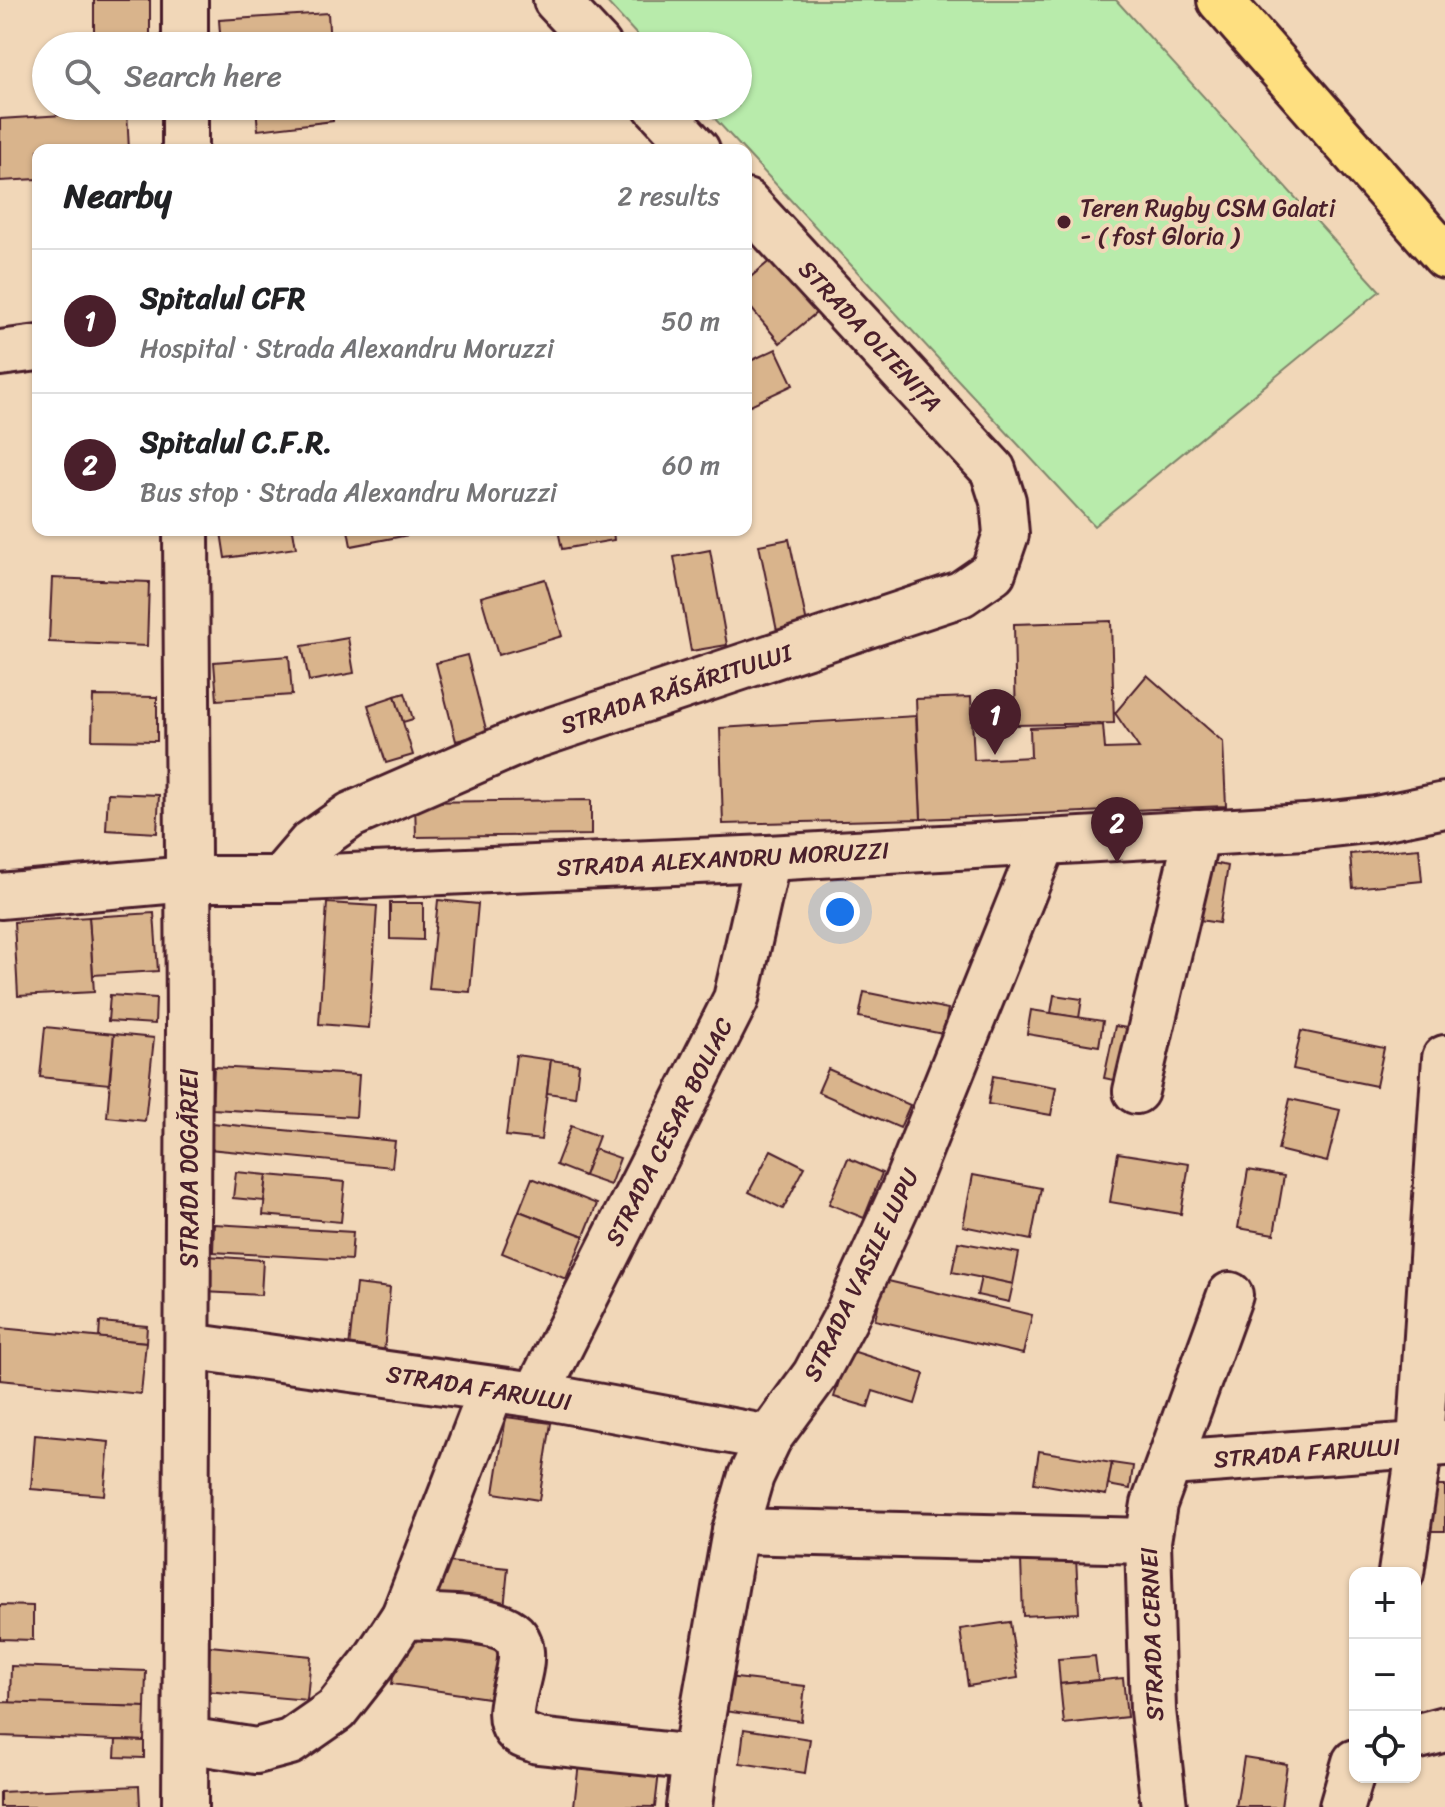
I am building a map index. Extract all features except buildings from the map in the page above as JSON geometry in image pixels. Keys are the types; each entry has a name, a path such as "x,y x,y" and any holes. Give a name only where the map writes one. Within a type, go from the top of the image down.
{"main road":[{"path":"1220,0 1445,256"}],"street":[{"path":"185,0 185,32"},
{"path":"556,0 586,32"},
{"path":"185,120 185,144"},
{"path":"669,120 691,144"},
{"name":"STRADA OLTENIȚA","path":"752,218 762,244 993,470"},
{"path":"0,353 32,349"},
{"name":"STRADA RĂSĂRITULUI","path":"280,879 310,844 351,815 525,739 961,594 993,572 1006,534 1003,501 993,470"},
{"name":"STRADA DOGĂRIEI","path":"185,1807 188,1346 186,536"},
{"name":"STRADA ALEXANDRU MORUZZI","path":"0,896 188,879 280,879 768,858 1305,827 1376,819 1445,805"},
{"path":"1136,1091 1197,833"},
{"name":"STRADA VASILE LUPU","path":"689,1807 735,1531 751,1476 769,1438 815,1375 845,1319 902,1194 1044,842"},
{"name":"STRADA CESAR BOLIAC","path":"536,1395 736,999 768,858"},
{"path":"1402,1567 1433,1444 1445,1058"},
{"name":"STRADA CERNEI","path":"1164,1807 1153,1711 1148,1541 1154,1504 1230,1295"},
{"name":"STRADA FARULUI","path":"188,1346 536,1395 769,1438"},
{"path":"186,1740 256,1751 290,1742 336,1710 373,1663 404,1616 492,1389"},
{"name":"STRADA FARULUI","path":"1170,1463 1433,1444"},
{"path":"735,1531 1148,1541"},
{"path":"404,1616 485,1622 505,1628 516,1639 521,1670 512,1709 513,1719 516,1729 527,1737 538,1741 695,1758"},
{"path":"1421,1735 1445,1729"},
{"path":"1342,1807 1349,1783"}],"green space":[{"name":"Teren Rugby CSM Galati - ( fost Gloria )","path":"605,0 1116,0 1380,291 1094,526 752,159 752,144 738,144 716,120 752,120 752,32 634,32"}],"place":[{"name":"Teren Rugby CSM Galati - ( fost Gloria )","path":"1064,222"},
{"name":"Spitalul CFR","path":"995,755"},
{"name":"Spitalul C.F.R.","path":"1117,863"}]}
